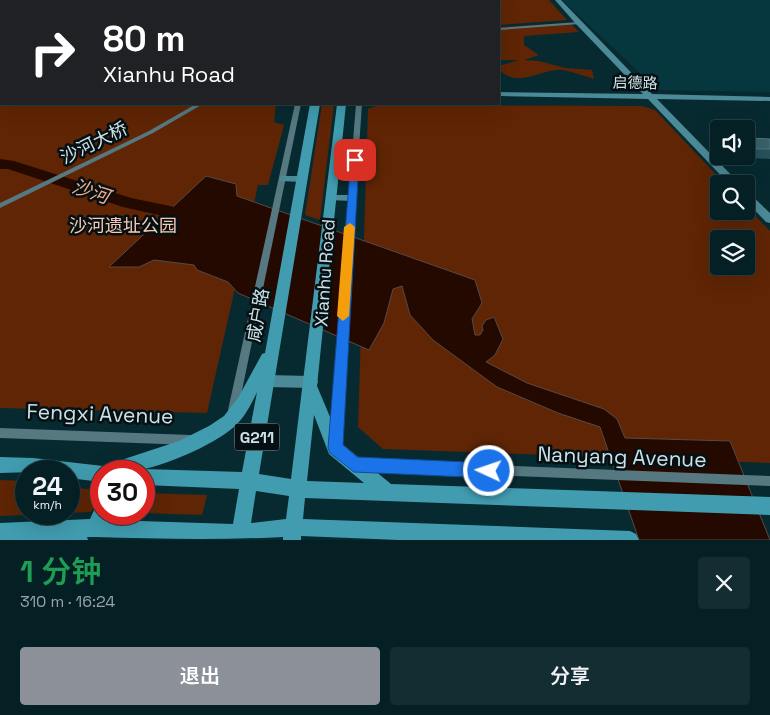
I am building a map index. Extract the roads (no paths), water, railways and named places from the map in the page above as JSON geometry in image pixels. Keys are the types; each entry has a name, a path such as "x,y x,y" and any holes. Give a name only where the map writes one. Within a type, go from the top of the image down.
{"main road":[{"name":"咸户路","path":"240,537 315,105"},
{"name":"G211","path":"293,534 342,105"},
{"path":"141,460 198,440 219,429 239,410 273,345"},
{"path":"311,385 334,445 388,492"},
{"path":"0,464 90,473"},
{"path":"155,477 249,481 298,488 770,506"},
{"path":"0,532 52,530 90,523"},
{"path":"134,525 240,537 293,534 630,540"},
{"path":"52,530 79,540"}],"street":[{"path":"558,0 578,24 726,175"},
{"path":"500,29 578,24"},
{"name":"启德路","path":"500,94 770,99"},
{"name":"沙河大桥","path":"0,206 151,132 198,105"},
{"path":"231,417 298,105"},
{"name":"Xianhu Road","path":"334,445 359,105"},
{"path":"283,179 302,179"},
{"path":"332,198 352,198"},
{"path":"755,204 770,219"},
{"path":"267,381 311,385"},
{"name":"Fengxi Avenue","path":"0,433 198,440"},
{"name":"Nanyang Avenue","path":"354,464 547,474 768,481"}],"waterway":[{"name":"沙河","path":"0,164 9,164 129,203 194,217"}],"park label":[{"name":"沙河遗址公园","path":"123,226"}]}
